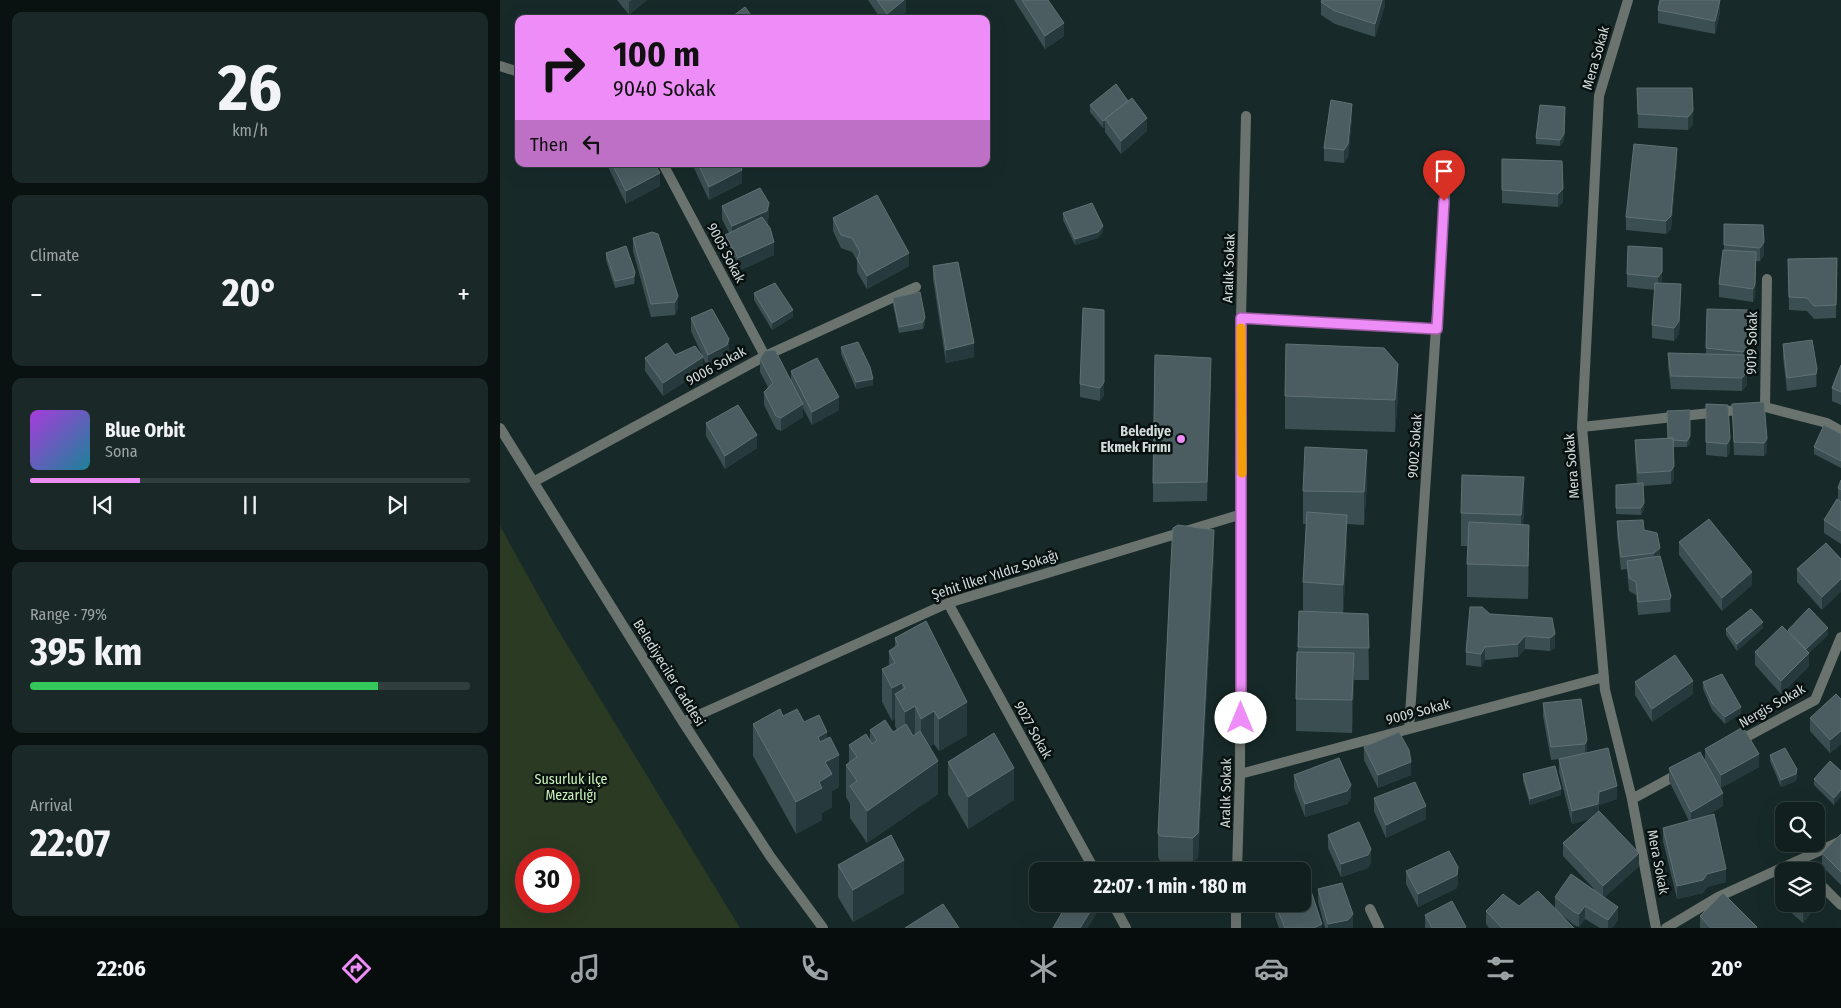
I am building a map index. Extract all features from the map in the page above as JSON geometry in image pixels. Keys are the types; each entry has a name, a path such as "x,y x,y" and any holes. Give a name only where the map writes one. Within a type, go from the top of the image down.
{"street":[{"name":"Mera Sokak","path":"1628,0 1598,96 1582,427 1604,677 1632,799 1656,928"},
{"path":"500,66 515,71"},
{"name":"Aralık Sokak","path":"1237,862 1240,774 1242,514 1241,318 1246,116"},
{"name":"9002 Sokak","path":"1409,729 1447,164"},
{"name":"9005 Sokak","path":"667,167 765,356"},
{"name":"9019 Sokak","path":"1764,407 1767,279"},
{"name":"9006 Sokak","path":"535,481 765,356 916,287"},
{"path":"1241,318 1437,329"},
{"path":"1582,427 1764,407 1827,423 1841,431"},
{"name":"Belediyeciler Caddesi","path":"500,428 535,481 683,722 770,856 823,928"},
{"name":"Şehit İlker Yıldız Sokağı","path":"683,722 948,603 1242,514"},
{"name":"9027 Sokak","path":"948,603 1090,862"},
{"name":"Nergis Sokak","path":"1728,747 1815,700 1841,637"},
{"name":"9009 Sokak","path":"1240,774 1604,677"},
{"path":"1632,799 1693,766"},
{"path":"1666,928 1718,897 1841,841"},
{"path":"1825,889 1841,905"},
{"path":"1370,909 1379,928"},
{"path":"1117,912 1126,928"},
{"path":"1236,912 1236,928"}],"green space":[{"name":"Susurluk ilçe Mezarlığı","path":"500,526 555,625 740,928 500,928"}],"building":[{"path":"877,0 904,0 887,14"},
{"path":"1022,0 1048,0 1064,23 1045,36"},
{"path":"1322,0 1382,0 1375,24 1335,11 1321,2"},
{"path":"1660,0 1720,0 1715,21 1658,10"},
{"path":"745,7 751,15 734,15"},
{"path":"1116,84 1128,101 1103,121 1090,105"},
{"path":"1637,88 1692,88 1693,111 1688,117 1638,114"},
{"path":"1132,98 1147,118 1121,141 1105,119"},
{"path":"1331,100 1352,104 1348,144 1344,150 1324,148"},
{"path":"1540,105 1565,107 1564,134 1560,140 1536,138"},
{"path":"1634,144 1677,148 1671,216 1666,221 1626,217"},
{"path":"1502,159 1562,161 1563,189 1558,194 1502,190"},
{"path":"614,167 657,167 660,173 626,191"},
{"path":"699,167 741,167 742,170 709,187"},
{"path":"760,188 769,203 767,211 732,226 722,206"},
{"path":"877,195 909,253 867,276 857,259 860,252 852,238 841,235 833,218"},
{"path":"1092,203 1103,226 1098,232 1075,239 1063,213"},
{"path":"762,217 770,228 774,242 738,258 725,235"},
{"path":"1724,224 1763,225 1764,242 1760,248 1724,245"},
{"path":"652,232 658,234 678,296 675,302 651,304 633,238"},
{"path":"626,246 635,272 634,277 615,281 606,253"},
{"path":"1628,246 1662,248 1662,272 1658,277 1627,274"},
{"path":"1723,250 1756,252 1755,284 1753,289 1719,284"},
{"path":"1837,258 1836,305 1814,306 1807,298 1789,297 1788,259"},
{"path":"958,262 974,343 946,350 933,266"},
{"path":"775,283 793,310 772,323 754,293"},
{"path":"1655,283 1681,284 1679,321 1674,328 1652,325"},
{"path":"920,292 925,317 923,322 899,327 893,298"},
{"path":"1083,308 1104,310 1104,382 1100,388 1080,384"},
{"path":"712,309 729,339 727,345 708,355 691,318"},
{"path":"1707,309 1750,310 1749,346 1743,352 1706,348"},
{"path":"1812,340 1817,369 1816,374 1787,378 1783,344"},
{"path":"858,342 870,367 873,379 856,382 841,347"},
{"path":"667,343 675,355 695,346 703,357 663,383 645,358"},
{"path":"1286,344 1384,348 1398,364 1395,400 1285,396"},
{"path":"775,350 803,404 781,418 776,416 764,392 773,383 760,359 765,351"},
{"path":"1668,353 1744,355 1747,372 1742,378 1671,376"},
{"name":"Belediye Ekmek Fırını","path":"1155,355 1211,358 1207,482 1153,483"},
{"path":"817,358 839,397 812,412 791,371"},
{"path":"1841,365 1841,392 1832,388"},
{"path":"1764,402 1767,439 1764,443 1734,442 1732,404"},
{"path":"1706,404 1728,405 1730,439 1727,444 1706,442"},
{"path":"738,405 757,435 725,456 706,423"},
{"path":"1690,410 1690,436 1687,441 1668,438 1667,411"},
{"path":"1824,425 1841,434 1841,461 1814,447"},
{"path":"1673,438 1674,466 1671,471 1638,473 1635,440"},
{"path":"1305,447 1367,450 1364,492 1303,491"},
{"path":"1462,475 1524,477 1521,515 1461,513"},
{"path":"1643,483 1644,503 1641,508 1616,508 1616,485"},
{"path":"1837,499 1841,502 1841,531 1824,520"},
{"path":"1307,512 1347,515 1343,585 1303,582"},
{"path":"1709,519 1752,572 1722,598 1679,542"},
{"path":"1643,520 1644,530 1657,533 1660,548 1654,553 1621,557 1617,521"},
{"path":"1469,522 1529,525 1528,566 1467,564"},
{"path":"1178,525 1214,530 1198,833 1193,838 1160,836 1158,833 1172,542 1173,528"},
{"path":"1826,543 1841,559 1841,579 1822,597 1797,569"},
{"path":"1660,556 1671,596 1670,599 1638,602 1636,582 1629,578 1627,561"},
{"path":"1470,607 1482,607 1490,614 1552,618 1555,634 1550,638 1525,636 1518,644 1485,647 1481,654 1466,652"},
{"path":"1809,608 1828,628 1806,649 1788,630"},
{"path":"1751,609 1763,622 1737,644 1726,629"},
{"path":"1299,611 1368,614 1369,648 1298,647"},
{"path":"926,621 967,702 939,719 934,711 921,719 915,706 905,712 895,694 905,688 902,683 892,688 882,669 895,663 889,651 898,645 895,638"},
{"path":"1782,626 1809,653 1781,681 1755,652"},
{"path":"1297,652 1354,653 1352,700 1296,699"},
{"path":"1675,655 1693,681 1652,709 1635,682"},
{"path":"1722,674 1741,707 1725,717 1712,703 1703,682"},
{"path":"1836,694 1841,699 1841,731 1830,740 1810,718"},
{"path":"1581,699 1587,740 1585,744 1551,747 1543,703"},
{"path":"780,709 783,716 797,709 804,722 819,715 827,732 818,737 820,742 830,737 839,755 825,762 832,774 819,782 822,788 796,802 753,724"},
{"path":"885,720 893,732 906,724 913,736 920,731 938,761 867,811 850,786 857,781 846,765 857,757 849,745 866,734 872,744 877,740 870,730"},
{"path":"1743,727 1759,754 1721,775 1705,749"},
{"path":"1399,732 1409,750 1411,762 1378,775 1364,747"},
{"path":"994,733 1014,768 968,797 948,762"},
{"path":"1608,748 1617,786 1599,792 1598,804 1572,811 1559,759"},
{"path":"1785,748 1797,769 1796,774 1781,780 1770,755"},
{"path":"1700,752 1723,793 1691,812 1669,768"},
{"path":"1339,758 1351,785 1347,791 1305,804 1294,775"},
{"path":"1830,761 1841,771 1841,790 1834,798 1814,779"},
{"path":"1555,766 1561,789 1530,799 1523,774"},
{"path":"1415,782 1426,806 1386,825 1374,798"},
{"path":"1599,811 1639,853 1603,886 1563,843"},
{"path":"1714,814 1726,869 1707,874 1703,880 1677,886 1663,828"},
{"path":"1359,822 1371,849 1368,855 1341,864 1328,835"},
{"path":"1841,834 1841,872 1822,853"},
{"path":"891,835 904,860 853,890 838,865"},
{"path":"1449,851 1458,867 1457,875 1418,894 1406,871"},
{"path":"1571,874 1618,907 1608,920 1585,906 1579,914 1574,912 1555,897"},
{"path":"1342,883 1353,914 1348,920 1328,924 1318,889"},
{"path":"1311,891 1322,924 1314,928 1285,928 1278,912 1311,912"},
{"path":"1538,891 1574,928 1502,928 1486,911 1503,894 1519,906"},
{"path":"1723,893 1756,928 1711,928 1700,916"},
{"path":"1452,901 1466,927 1432,928 1425,915"},
{"path":"943,904 959,928 905,928"},
{"path":"1062,912 1090,912 1080,928 1053,928"}],"slow traffic":[{"path":"1241,328 1242,473"}],"place":[{"name":"Belediye Ekmek Fırını","path":"1181,439"}],"route":[{"path":"1241,718 1241,318 1437,329 1444,201"}]}
